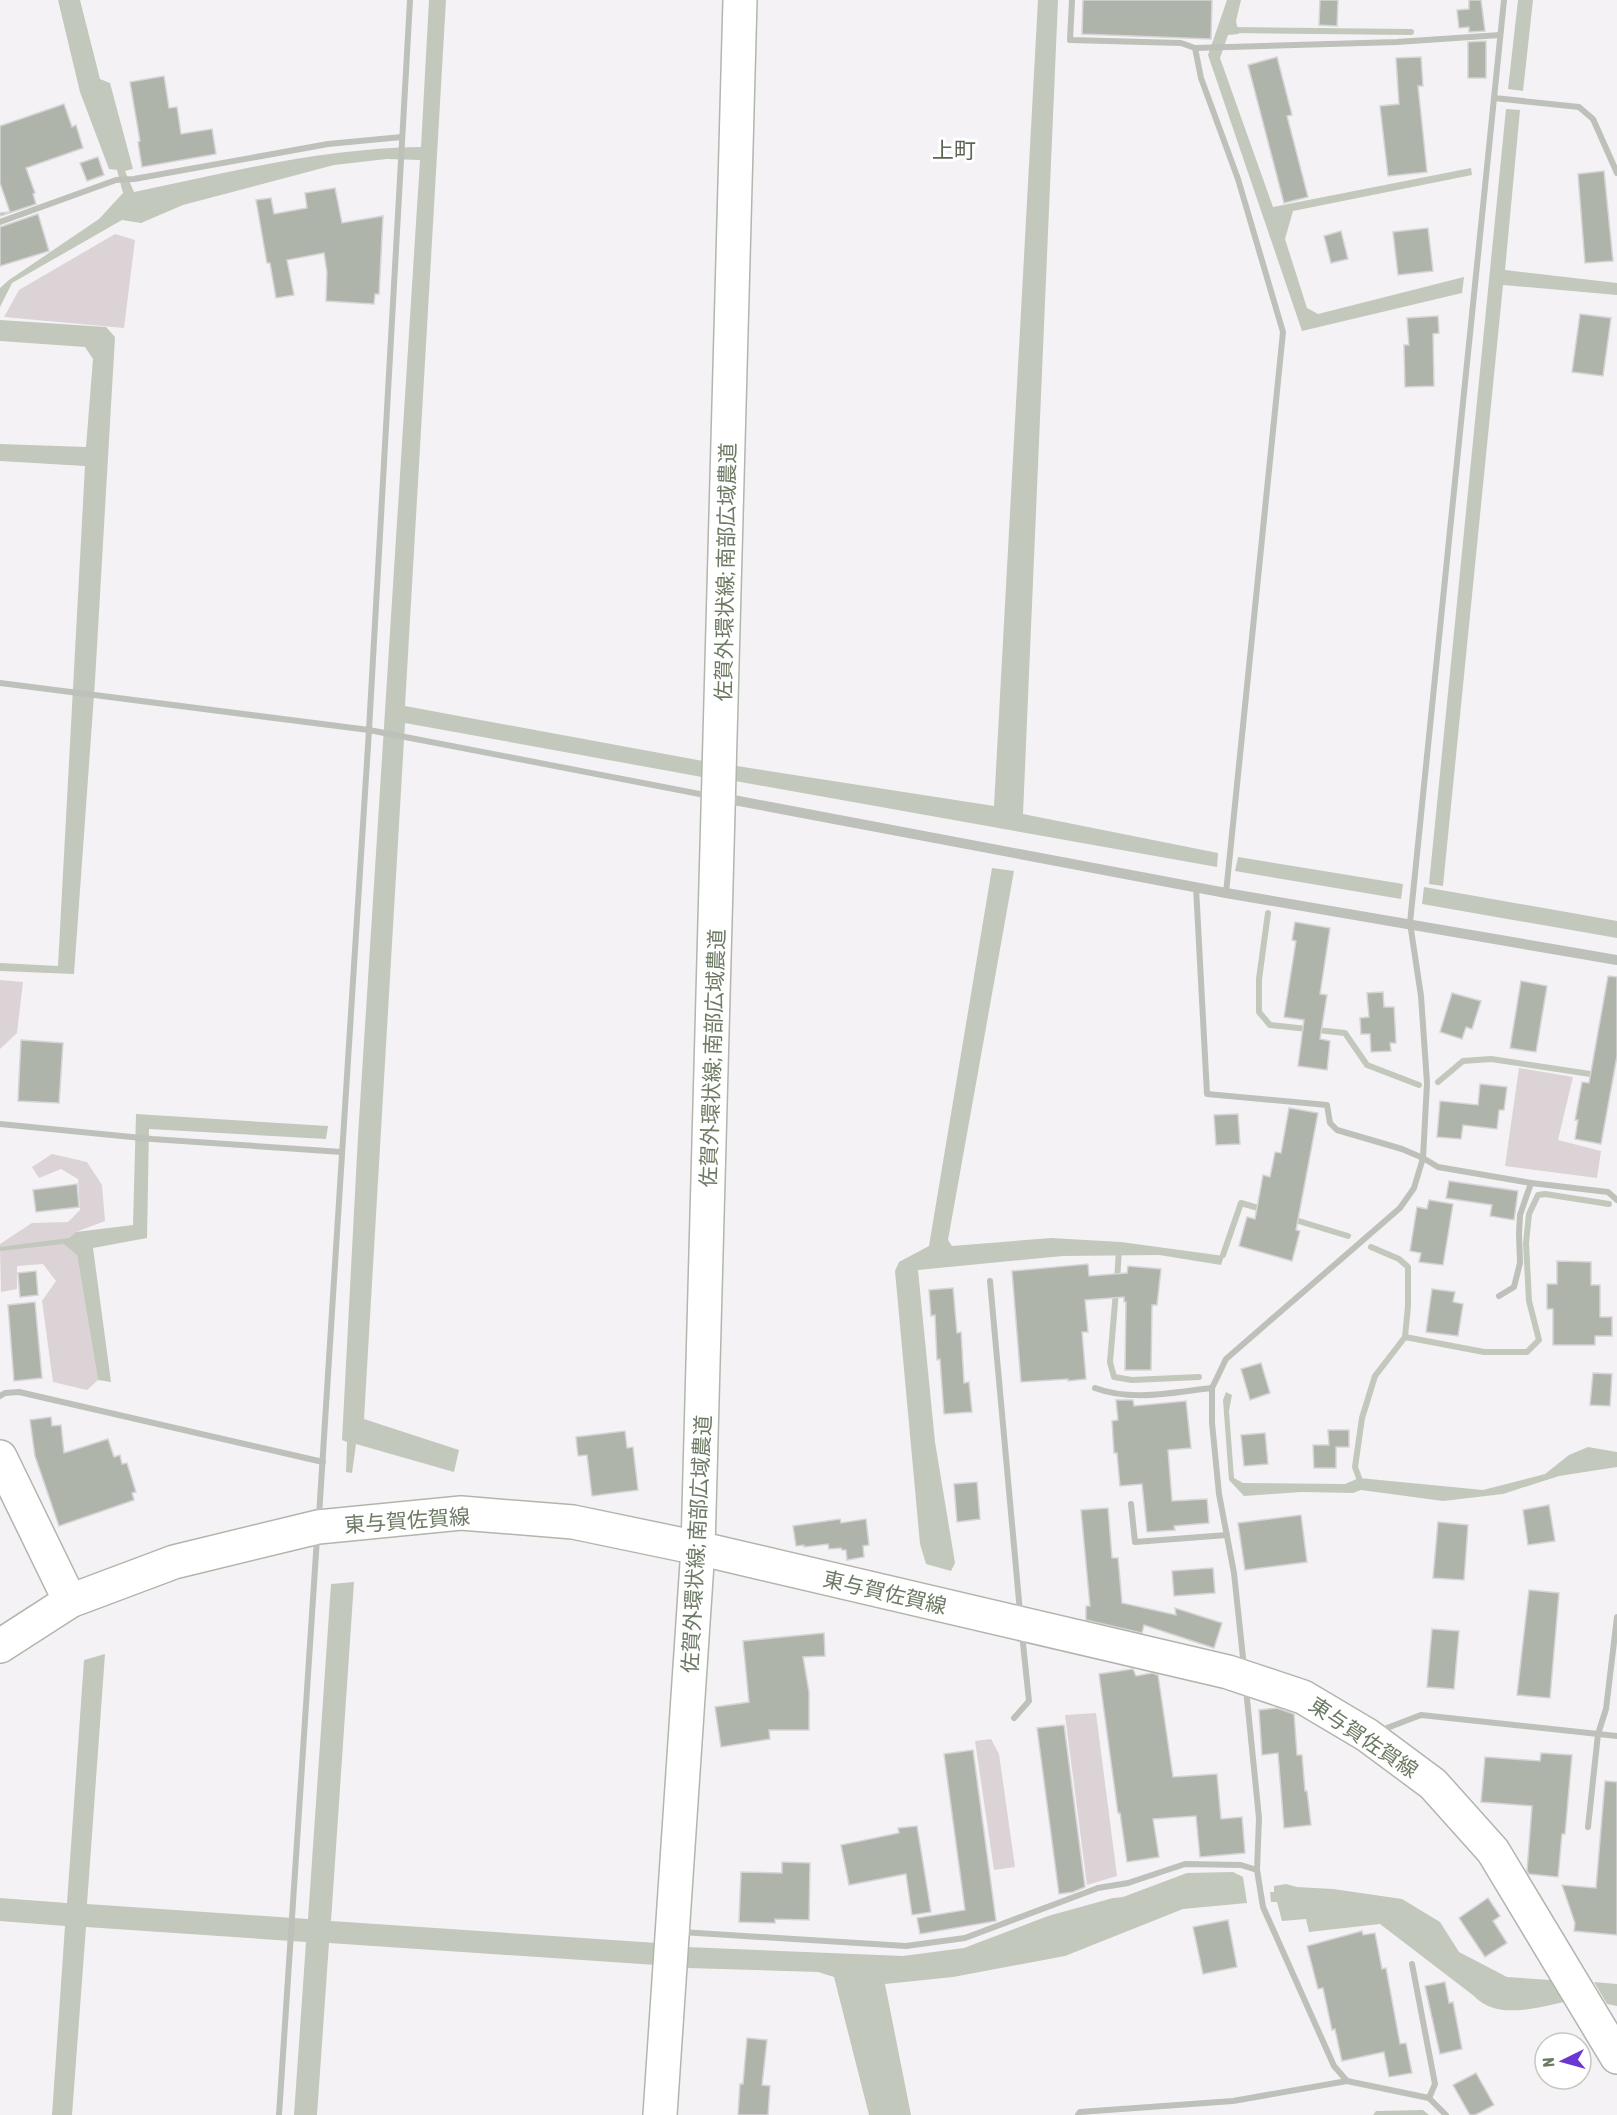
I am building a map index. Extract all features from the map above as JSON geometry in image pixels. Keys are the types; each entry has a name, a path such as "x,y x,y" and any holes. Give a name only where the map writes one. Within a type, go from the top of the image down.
{"main road":[{"name":"佐賀外環状線; 南部広域農道","path":"660,2115 698,1548 740,0"},
{"path":"0,1457 70,1600"},
{"name":"東与賀佐賀線","path":"0,1646 70,1600 174,1562 318,1527 461,1513 573,1522 698,1548 1245,1677 1303,1696 1367,1735 1433,1784 1493,1851 1617,2057"}],"street":[{"path":"279,2115 369,730 410,0"},
{"path":"1072,0 1070,40 1180,43 1195,48 1397,42 1500,35"},
{"path":"1347,2081 1334,2066 1263,1906 1257,1870 1259,1818 1234,1573 1219,1494 1212,1423 1212,1388 1226,1359 1400,1208 1414,1188 1423,1158 1426,1072 1421,996 1410,924 1504,0"},
{"path":"1195,48 1201,78 1239,179 1283,332 1226,893"},
{"path":"1494,98 1579,107 1593,118 1617,173"},
{"path":"0,222 116,180 134,179 328,144 402,137"},
{"path":"0,683 369,730 1226,893 1617,960"},
{"path":"1196,887 1207,1094 1327,1105 1330,1123 1337,1130 1423,1158 1438,1167 1531,1183 1608,1192 1617,1200"},
{"path":"0,1124 126,1137 342,1152"},
{"path":"1499,1296 1514,1287 1520,1263 1520,1215 1531,1183"},
{"path":"990,1281 1029,1701 1014,1718"},
{"path":"1095,1388 1107,1393 1140,1396 1212,1388"},
{"path":"0,1395 19,1392 323,1462"},
{"path":"1131,1504 1135,1542 1227,1535"},
{"path":"1588,1827 1598,1734 1606,1709 1617,1617"},
{"path":"1367,1735 1421,1715 1617,1736"},
{"path":"672,1932 906,1946 965,1938 1098,1888 1128,1883 1185,1864 1241,1864 1257,1870"},
{"path":"1412,1964 1435,2084 1429,2098"},
{"path":"1078,2115 1080,2112 1233,2101 1347,2081 1429,2098 1446,2115"}],"shaded area":[{"path":"58,0 80,0 100,79 110,83 133,169 125,171 134,192 313,156 385,148 421,147 429,0 446,0 405,706 703,761 702,777 405,723 364,1419 459,1450 454,1472 356,1444 352,1473 346,1472 347,1442 342,1440 358,1136 420,160 387,159 334,165 183,205 141,223 122,220 12,283 0,307 0,288 99,219 123,193 117,170 109,169 80,92"},
{"path":"1038,0 1058,0 1023,814 1218,853 1217,867 735,781 737,766 994,806"},
{"path":"1227,0 1241,0 1236,21 1239,34 1228,35 1220,58 1273,207 1471,168 1472,175 1293,211 1285,239 1307,308 1318,314 1464,277 1462,293 1302,331 1208,55"},
{"path":"1518,0 1533,0 1523,91 1508,89"},
{"path":"1506,109 1520,110 1505,270 1617,283 1617,295 1503,285 1443,886 1429,884"},
{"path":"115,234 135,240 124,328 4,317 19,290"},
{"path":"0,320 106,327 115,337 95,681 74,974 0,971 0,963 58,966 85,466 0,461 0,444 86,447 93,359 85,347 0,341"},
{"path":"1238,857 1403,884 1401,899 1235,871"},
{"path":"992,868 1014,871 948,1240 952,1246 1051,1238 1121,1242 1224,1256 1221,1265 1159,1255 1063,1256 918,1270 935,1442 955,1563 951,1571 926,1564 920,1544 895,1271 899,1262 929,1246"},
{"path":"1424,887 1617,921 1617,938 1422,904"},
{"path":"0,980 23,982 17,1033 0,1049"},
{"path":"1519,1068 1573,1077 1558,1140 1601,1151 1597,1178 1505,1166"},
{"path":"136,1114 328,1126 326,1139 149,1129 147,1238 93,1248 111,1382 98,1380 77,1255 64,1244 0,1251 0,1247 69,1238 76,1232 133,1225"},
{"path":"52,1154 87,1162 102,1185 105,1221 76,1232 69,1238 77,1255 98,1380 87,1390 53,1382 42,1301 56,1281 43,1264 17,1266 17,1289 1,1292 0,1244 32,1223 68,1222 80,1210 78,1179 61,1169 39,1178 32,1167"},
{"path":"1226,1392 1232,1395 1229,1411 1234,1478 1243,1483 1345,1484 1359,1478 1483,1490 1545,1474 1569,1455 1588,1447 1617,1452 1617,1467 1559,1476 1503,1494 1443,1501 1361,1490 1353,1493 1301,1492 1244,1496 1229,1480 1223,1400"},
{"path":"354,1582 331,1921 657,1943 656,1965 329,1943 317,2115 294,2115 306,1942 86,1927 72,2115 52,2115 65,1926 0,1921 0,1898 67,1903 84,1660 105,1654 87,1904 308,1919 331,1584"},
{"path":"1096,1713 1117,1876 1087,1885 1065,1715"},
{"path":"991,1739 999,1754 1015,1867 994,1870 975,1741"},
{"path":"1233,1872 1243,1877 1247,1903 1183,1909 1065,1956 953,1977 885,1984 911,2115 869,2115 834,1977 818,1972 687,1968 687,1947 903,1956 964,1948 1048,1916 1123,1897 1187,1873"},
{"path":"1286,1884 1402,1899 1440,1922 1459,1952 1507,1977 1551,1980 1564,2002 1529,2009 1493,2008 1483,2003 1380,1924 1309,1932 1306,1919 1282,1921 1277,1902 1271,1902 1270,1892 1274,1892 1274,1886"},
{"path":"1594,1982 1617,1984 1617,2006 1607,2004"},
{"path":"1423,2110 1429,2115 1373,2115 1376,2111"}],"building":[{"path":"1083,0 1212,0 1211,39 1082,34"},
{"path":"1320,0 1338,0 1337,26 1319,25"},
{"path":"1469,0 1481,0 1485,31 1469,32 1469,27 1459,28 1457,10 1469,9"},
{"path":"1486,41 1486,78 1468,78 1468,42"},
{"path":"1277,57 1292,115 1287,116 1308,197 1284,203 1248,65"},
{"path":"1421,57 1423,86 1418,86 1427,172 1388,176 1380,106 1399,104 1396,58"},
{"path":"164,76 169,108 177,107 181,134 212,129 216,154 142,167 130,82"},
{"path":"64,104 72,127 76,125 83,148 26,168 35,193 33,194 36,204 0,216 0,213 10,212 0,183 0,126"},
{"path":"98,157 104,175 87,181 80,163"},
{"path":"1604,171 1613,261 1585,263 1578,174"},
{"path":"335,188 342,223 383,216 379,294 375,294 374,304 326,301 327,272 324,253 287,260 294,295 276,298 270,263 267,263 256,200 271,198 274,214 307,208 305,193"},
{"path":"38,214 49,251 0,266 0,227"},
{"path":"1428,228 1433,271 1398,275 1393,232"},
{"path":"1341,231 1348,259 1331,263 1324,236"},
{"path":"1580,314 1611,318 1603,376 1572,372"},
{"path":"1438,316 1439,333 1433,334 1434,386 1405,387 1404,345 1409,345 1407,318"},
{"path":"1295,922 1330,928 1320,994 1327,995 1320,1039 1330,1041 1327,1070 1298,1066 1304,1020 1284,1017 1296,941 1292,940"},
{"path":"1608,976 1617,977 1617,1056 1601,1144 1575,1139 1578,1120 1575,1120 1582,1082 1589,1083"},
{"path":"1521,981 1547,986 1536,1052 1510,1048"},
{"path":"1383,992 1384,1007 1394,1007 1396,1043 1390,1043 1391,1051 1371,1052 1370,1034 1361,1034 1360,1018 1369,1017 1367,993"},
{"path":"1452,993 1481,1001 1472,1029 1466,1027 1462,1039 1440,1032"},
{"path":"21,1040 63,1043 59,1103 18,1101"},
{"path":"1480,1084 1507,1087 1504,1110 1499,1110 1497,1129 1463,1125 1461,1139 1437,1137 1440,1101 1478,1105"},
{"path":"1289,1108 1318,1113 1296,1230 1300,1231 1292,1261 1239,1246 1247,1217 1255,1219 1263,1175 1270,1177 1275,1152 1281,1153"},
{"path":"1238,1114 1240,1144 1216,1145 1214,1115"},
{"path":"1449,1181 1518,1191 1514,1220 1490,1216 1492,1205 1446,1198"},
{"path":"77,1184 79,1207 36,1212 33,1190"},
{"path":"1429,1200 1453,1204 1443,1265 1419,1262 1421,1253 1410,1251 1417,1207 1427,1209"},
{"path":"1557,1261 1591,1262 1591,1285 1600,1285 1600,1317 1612,1317 1612,1336 1595,1336 1595,1345 1553,1345 1553,1309 1547,1309 1547,1284 1557,1284"},
{"path":"1088,1264 1089,1276 1127,1273 1128,1266 1161,1269 1157,1305 1152,1305 1151,1370 1125,1370 1126,1302 1124,1302 1124,1297 1085,1300 1088,1332 1082,1332 1086,1379 1021,1382 1012,1271"},
{"path":"36,1271 38,1295 20,1297 18,1273"},
{"path":"953,1288 957,1333 961,1332 964,1383 969,1382 972,1412 944,1414 940,1359 937,1360 935,1315 931,1316 929,1290"},
{"path":"1432,1289 1455,1292 1453,1302 1463,1304 1458,1336 1426,1332"},
{"path":"35,1302 42,1378 14,1381 8,1305"},
{"path":"1261,1363 1270,1393 1250,1400 1241,1369"},
{"path":"1593,1373 1612,1374 1610,1406 1590,1405"},
{"path":"1116,1400 1133,1400 1134,1406 1186,1401 1191,1448 1168,1450 1172,1501 1207,1499 1209,1523 1174,1526 1175,1530 1147,1532 1142,1484 1120,1486 1117,1453 1114,1453 1112,1421 1118,1420"},
{"path":"51,1417 52,1426 61,1425 64,1453 108,1439 114,1457 120,1455 122,1464 127,1463 136,1492 132,1493 134,1500 59,1526 35,1456 30,1420"},
{"path":"1328,1430 1349,1430 1349,1447 1336,1447 1336,1468 1314,1468 1313,1445 1329,1445"},
{"path":"625,1431 627,1448 633,1447 638,1490 592,1496 587,1455 578,1456 576,1437"},
{"path":"1265,1433 1268,1464 1244,1466 1241,1435"},
{"path":"977,1482 980,1519 957,1522 954,1484"},
{"path":"1549,1505 1555,1541 1528,1545 1523,1510"},
{"path":"1108,1508 1112,1558 1118,1558 1122,1603 1176,1615 1175,1608 1222,1623 1214,1648 1144,1625 1142,1633 1086,1620 1086,1606 1090,1606 1081,1510"},
{"path":"1301,1515 1307,1562 1245,1570 1238,1523"},
{"path":"840,1519 841,1523 866,1519 869,1545 863,1546 864,1557 847,1560 846,1550 829,1549 828,1544 796,1546 793,1526"},
{"path":"1438,1522 1468,1525 1464,1580 1433,1578"},
{"path":"1213,1568 1215,1593 1174,1596 1172,1571"},
{"path":"1529,1590 1559,1593 1550,1698 1517,1695"},
{"path":"1432,1629 1459,1631 1454,1689 1427,1687"},
{"path":"824,1633 825,1656 803,1657 809,1692 809,1730 769,1730 770,1739 721,1747 715,1707 749,1702 743,1641"},
{"path":"1133,1669 1136,1676 1152,1673 1158,1675 1173,1777 1217,1774 1221,1819 1242,1817 1245,1853 1200,1857 1196,1816 1153,1819 1159,1857 1127,1862 1099,1674"},
{"path":"1277,1708 1294,1714 1297,1755 1302,1755 1311,1825 1284,1828 1278,1753 1262,1755 1259,1710"},
{"path":"1064,1725 1085,1887 1059,1894 1037,1728"},
{"path":"973,1750 996,1921 920,1934 917,1918 965,1910 944,1754"},
{"path":"1541,1753 1572,1755 1565,1834 1562,1834 1558,1877 1529,1874 1527,1871 1532,1806 1481,1802 1485,1757 1540,1761"},
{"path":"1605,1781 1617,1782 1617,1935 1574,1931 1575,1923 1562,1885 1596,1888"},
{"path":"917,1826 931,1912 912,1915 906,1874 849,1885 841,1845 899,1833 898,1828"},
{"path":"782,1862 810,1863 809,1920 775,1919 775,1923 739,1922 741,1872 782,1873"},
{"path":"1488,1898 1500,1916 1493,1921 1507,1943 1485,1957 1459,1918"},
{"path":"1228,1920 1237,1967 1203,1974 1193,1927"},
{"path":"1362,1931 1363,1935 1375,1933 1382,1969 1386,1968 1400,2044 1406,2043 1412,2073 1389,2077 1384,2052 1342,2061 1335,2029 1332,2030 1323,1988 1318,1989 1307,1946"},
{"path":"1445,1982 1449,2003 1453,2002 1462,2049 1440,2054 1425,1986"},
{"path":"747,2038 767,2040 762,2085 770,2086 768,2115 738,2115"},
{"path":"1476,2073 1494,2105 1475,2115 1470,2115 1453,2085"}],"waterway":[{"path":"1232,30 1411,32"},
{"path":"1268,913 1259,979 1259,1012 1270,1025 1345,1033 1367,1065 1419,1085"},
{"path":"1438,1082 1463,1061 1491,1059 1597,1075"},
{"path":"1359,1478 1355,1467 1362,1418 1375,1376 1405,1337 1484,1352 1527,1352 1539,1340 1529,1301 1526,1243 1529,1214 1538,1195 1545,1194 1609,1204"},
{"path":"1223,1255 1241,1203 1265,1210"},
{"path":"1292,1219 1348,1236"},
{"path":"1371,1247 1399,1259 1408,1267 1405,1337"},
{"path":"1117,1281 1119,1249"},
{"path":"1116,1291 1110,1362 1114,1377 1132,1380 1199,1377"}],"district":[{"name":"上町","path":"954,150"}]}
